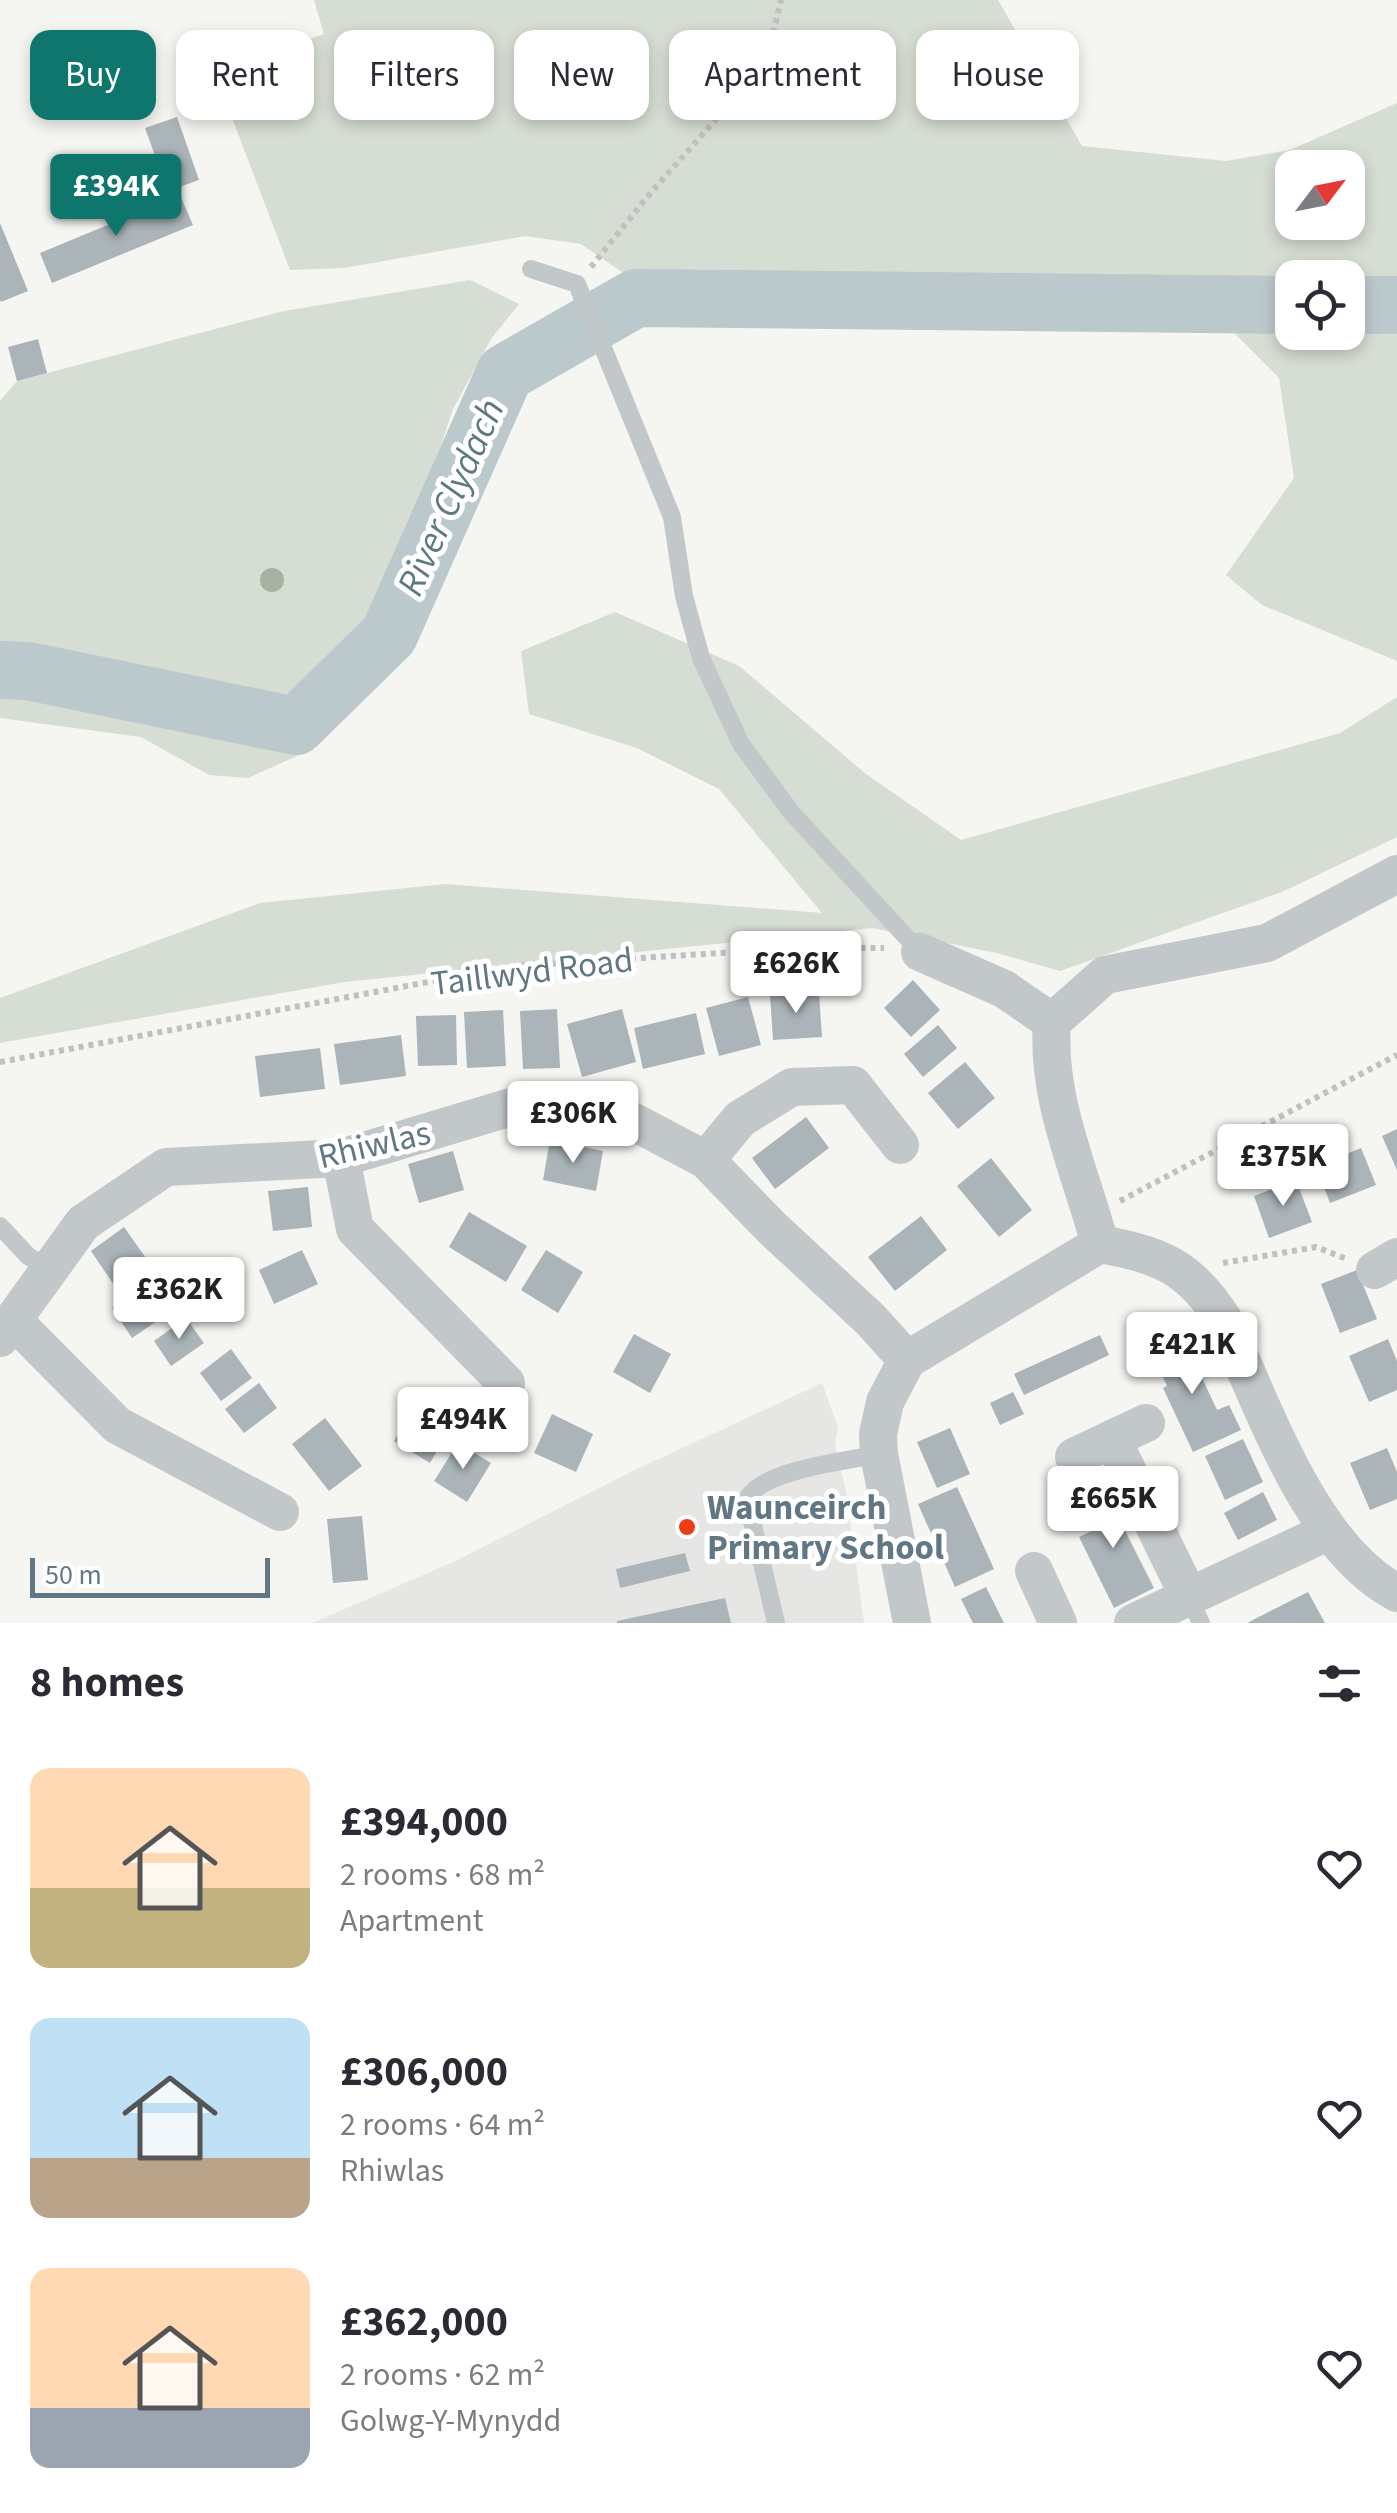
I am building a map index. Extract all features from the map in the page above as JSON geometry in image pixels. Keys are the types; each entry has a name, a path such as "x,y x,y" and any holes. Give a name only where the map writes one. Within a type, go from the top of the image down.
{"street":[{"path":"1397,874 1267,943 1105,975 1052,1022 1050,1056 1054,1093 1096,1230 1182,1270 1207,1294 1300,1483 1329,1531 1362,1567 1397,1593"},
{"path":"920,952 1004,989 1052,1022"},
{"path":"706,1160 740,1120 792,1086 853,1085 900,1145"},
{"name":"Rhiwlas","path":"6,1329 83,1223 166,1167 341,1158 511,1107 572,1108 632,1120 706,1160 907,1360"},
{"path":"341,1158 355,1229 506,1383"},
{"path":"912,1623 879,1454 878,1434 886,1402 907,1360 1096,1230"},
{"path":"6,1329 117,1425 280,1512"},
{"path":"1074,1457 1129,1431 1195,1610"},
{"path":"1133,1623 1195,1610 1329,1531"},
{"path":"1034,1571 1058,1623"}],"lane":[{"path":"531,269 578,284 672,516 684,596 701,658 741,744 791,812 920,952"},
{"path":"0,1226 28,1256 50,1269"},
{"path":"776,1623 747,1500 750,1492 768,1478 879,1454"}],"path":[{"path":"578,284 648,196 766,62 781,0"},
{"name":"Taillwyd Road","path":"0,1062 514,966 798,948 872,947 920,952"},
{"path":"1096,1230 1397,1055"},
{"path":"1182,1270 1316,1247 1386,1263"}],"shaded area":[{"path":"314,0 998,0 1015,30 916,30 916,120 1067,120 1082,146 1226,161 1275,153 1275,240 1365,240 1365,150 1290,150 1397,103 1397,661 1262,605 1226,575 1294,478 1279,378 1184,282 635,281 581,244 525,236 344,268 290,270 233,120 314,120 314,38 324,34"},
{"path":"470,280 519,304 491,339 453,409 428,485 398,555 359,695 310,750 248,778 209,775 141,737 0,718 0,401 17,381 284,311"},
{"path":"615,612 739,666 866,774 961,840 1340,733 1397,697 1397,837 1282,892 1060,971 997,953 872,928 344,982 0,1043 0,998 260,903 446,884 822,913 719,789 637,748 529,714 521,651"},
{"name":"Waunceirch Primary School","path":"822,1383 838,1427 835,1445 846,1491 864,1623 312,1623 451,1563 635,1470"}],"building":[{"path":"176,117 199,180 168,191 145,128"},
{"path":"180,195 193,225 52,283 40,253"},
{"path":"0,223 28,291 1,302 0,300"},
{"path":"38,339 47,373 17,381 8,347"},
{"path":"913,980 940,1010 911,1037 884,1008"},
{"path":"819,993 822,1037 773,1040 770,995"},
{"path":"748,997 761,1045 719,1056 706,1008"},
{"path":"557,1009 560,1068 523,1069 520,1011"},
{"path":"622,1009 636,1062 582,1077 567,1024"},
{"path":"503,1010 506,1066 467,1068 464,1012"},
{"path":"696,1013 705,1054 643,1069 634,1028"},
{"path":"456,1015 457,1065 418,1066 416,1016"},
{"path":"938,1025 957,1048 923,1077 904,1054"},
{"path":"401,1035 406,1076 340,1085 334,1044"},
{"path":"320,1048 325,1089 260,1097 255,1056"},
{"path":"965,1062 995,1098 958,1129 928,1093"},
{"path":"806,1117 829,1148 775,1189 752,1158"},
{"path":"1397,1129 1397,1170 1382,1136"},
{"path":"550,1140 603,1151 596,1191 543,1180"},
{"path":"1361,1148 1376,1185 1330,1203 1316,1166"},
{"path":"453,1151 464,1190 419,1203 408,1164"},
{"path":"991,1158 1032,1210 999,1237 957,1186"},
{"path":"1296,1180 1312,1222 1269,1238 1254,1196"},
{"path":"308,1187 312,1227 273,1231 268,1191"},
{"path":"469,1212 527,1246 506,1282 449,1247"},
{"path":"921,1216 947,1250 895,1291 868,1257"},
{"path":"124,1227 148,1261 114,1285 91,1251"},
{"path":"302,1250 318,1284 274,1304 259,1270"},
{"path":"546,1250 583,1272 558,1313 521,1290"},
{"path":"1357,1270 1377,1319 1340,1333 1321,1284"},
{"path":"156,1278 176,1308 132,1338 112,1308"},
{"path":"186,1318 204,1343 171,1366 154,1341"},
{"path":"634,1334 671,1354 650,1393 613,1372"},
{"path":"1100,1335 1109,1355 1024,1395 1014,1374"},
{"path":"1182,1335 1217,1410 1229,1405 1241,1430 1193,1452 1150,1350"},
{"path":"1388,1339 1397,1361 1397,1390 1369,1402 1349,1356"},
{"path":"231,1349 252,1378 221,1401 200,1373"},
{"path":"259,1383 277,1408 244,1433 225,1409"},
{"path":"1013,1392 1024,1414 1000,1425 990,1403"},
{"path":"415,1405 451,1426 430,1463 394,1441"},
{"path":"552,1414 593,1434 576,1472 534,1453"},
{"path":"325,1418 362,1466 329,1491 292,1444"},
{"path":"950,1428 970,1474 937,1488 917,1442"},
{"path":"1243,1439 1263,1482 1225,1500 1205,1456"},
{"path":"458,1443 491,1463 467,1502 434,1481"},
{"path":"1387,1448 1397,1472 1397,1499 1370,1510 1350,1463"},
{"path":"1101,1483 1154,1588 1114,1608 1079,1537 1096,1529 1079,1494"},
{"path":"957,1487 994,1569 955,1587 918,1504"},
{"path":"1263,1492 1277,1520 1238,1540 1224,1513"},
{"path":"362,1516 368,1580 333,1583 327,1519"},
{"path":"685,1553 690,1571 620,1588 616,1569"},
{"path":"986,1587 1004,1623 973,1623 961,1599"},
{"path":"1308,1592 1325,1623 1247,1623"},
{"path":"725,1598 731,1623 617,1623 617,1621"}],"waterway":[{"name":"River Clydach","path":"0,670 28,671 296,726 389,635 505,373 636,298 1275,305"},
{"name":"River Clydach","path":"1365,305 1397,305"}],"place":[{"name":"Waunceirch Primary School","path":"687,1527"}]}
